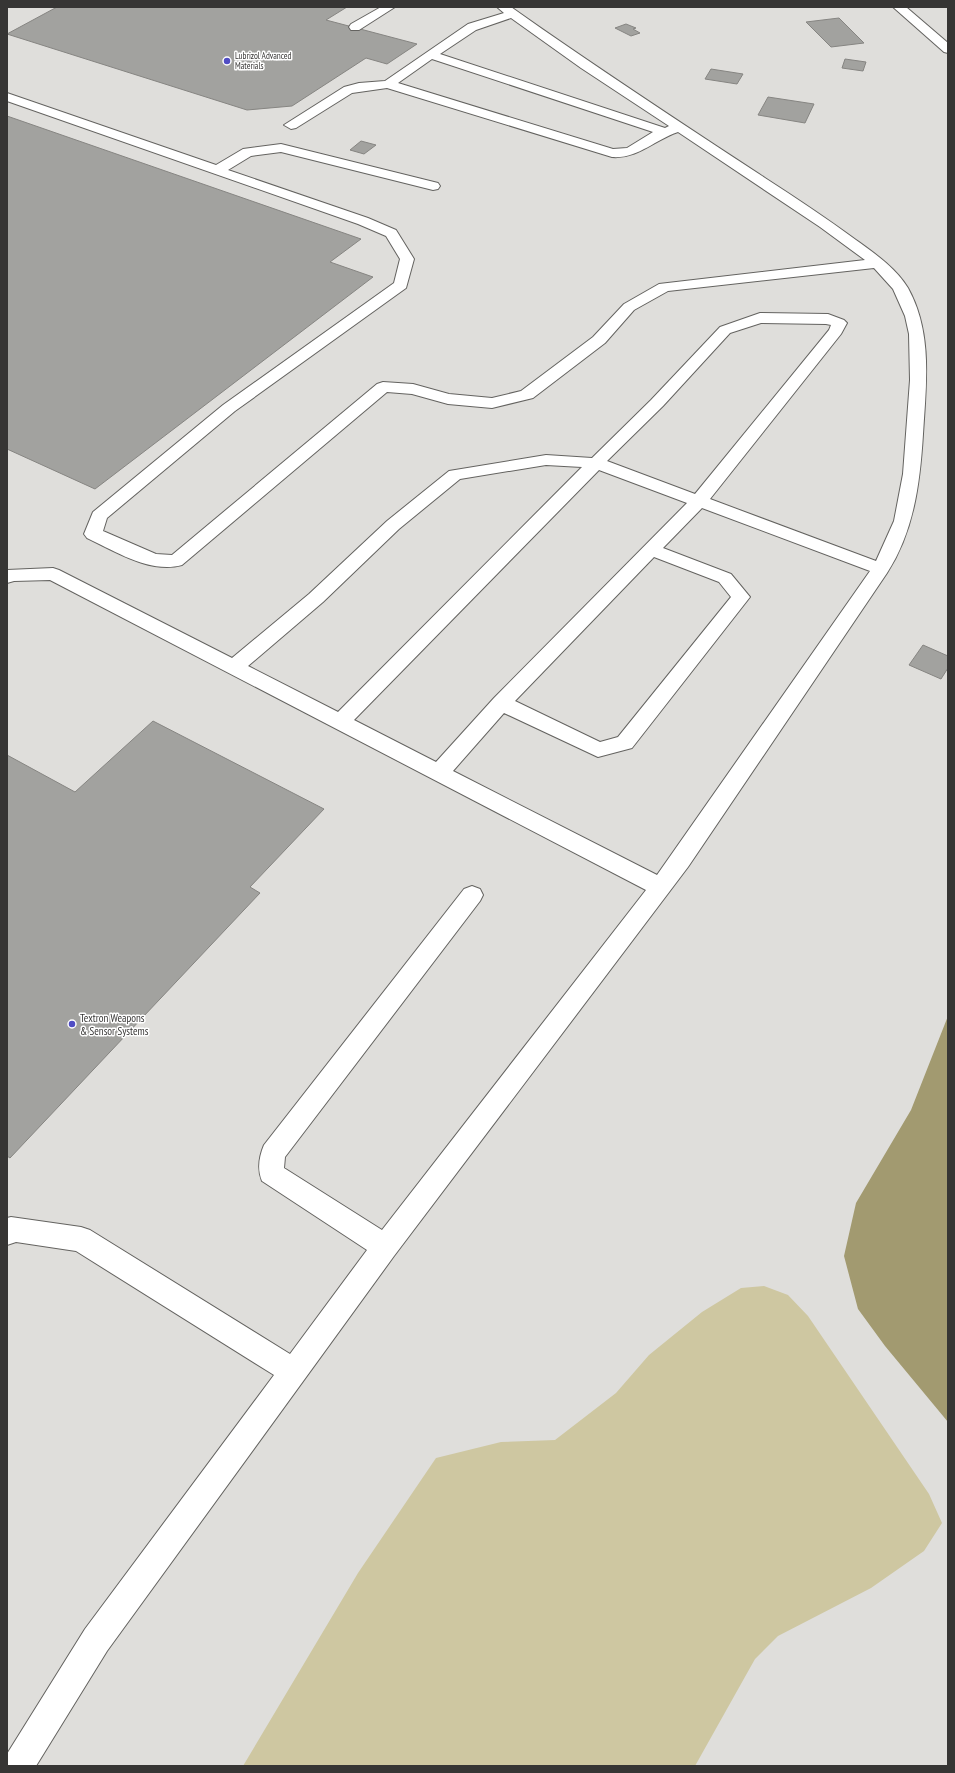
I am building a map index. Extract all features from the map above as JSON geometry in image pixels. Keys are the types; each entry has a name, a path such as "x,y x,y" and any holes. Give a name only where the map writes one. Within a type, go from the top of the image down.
{"street":[{"path":"355,28 388,7"},
{"path":"899,7 948,49"},
{"path":"18,1766 96,1640 292,1371 384,1247 660,887 734,784 881,569 894,544 909,497 912,474 918,380 917,334 913,316 900,288 878,263 825,224 672,130 585,65 508,11 472,27 388,84"},
{"path":"431,55 672,130"},
{"path":"291,125 348,90 360,86 388,84 612,153 622,154 636,151 650,139 672,130"},
{"path":"7,97 363,221 390,233 407,259 401,285 229,408 99,516 93,534 153,560 176,561 383,387 413,389 448,399 492,403 527,394 599,340 629,307 664,287 878,263"},
{"path":"218,170 248,152 281,148 433,186"},
{"path":"341,722 657,403 725,330 760,318 828,319 839,323 836,331 699,500 652,550 501,703 439,772"},
{"path":"234,667 316,598 393,525 456,475 546,460 596,463 699,500 881,569"},
{"path":"501,703 598,750 625,743 741,597 725,578 652,550"},
{"path":"7,577 10,575 53,574 660,887"},
{"path":"384,1247 271,1173 273,1153 472,895"},
{"path":"7,1233 11,1229 82,1239 292,1371"}],"shaded area":[{"path":"948,1016 948,1422 885,1346 858,1309 844,1256 856,1203 911,1110"},
{"path":"764,1286 788,1295 808,1316 929,1494 942,1523 924,1551 871,1588 778,1636 755,1659 695,1766 243,1766 358,1573 436,1458 501,1442 555,1440 616,1393 649,1355 702,1312 741,1288"}],"building":[{"name":"Lubrizol Advanced Materials","path":"57,7 347,7 326,20 417,44 387,64 366,58 292,106 247,110 7,34"},
{"path":"839,18 864,43 831,47 806,22"},
{"path":"626,24 636,28 633,29 640,33 631,36 615,28"},
{"path":"845,59 866,62 863,71 842,68"},
{"path":"711,69 743,74 737,84 705,79"},
{"path":"768,97 814,104 805,123 758,115"},
{"path":"7,116 361,239 330,262 373,277 95,489 7,449"},
{"path":"361,141 376,145 364,154 350,150"},
{"path":"923,645 948,656 948,668 941,679 909,665"},
{"name":"Textron Weapons & Sensor Systems","path":"153,721 324,809 250,887 260,893 10,1158 7,1156 7,755 75,792"}],"place":[{"name":"Lubrizol Advanced Materials","path":"227,61"},
{"name":"Textron Weapons & Sensor Systems","path":"72,1024"}]}
